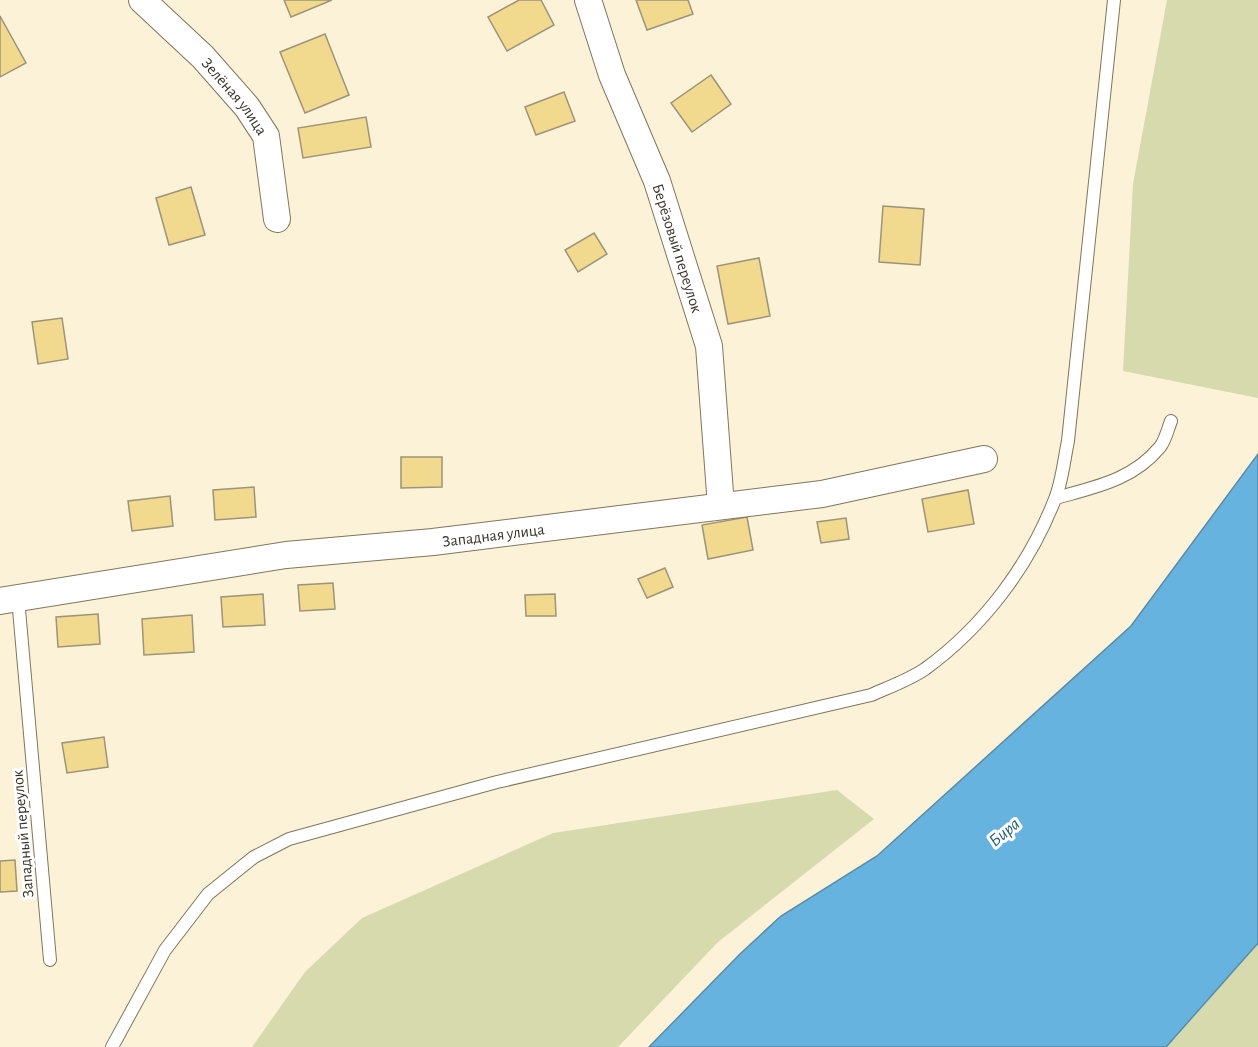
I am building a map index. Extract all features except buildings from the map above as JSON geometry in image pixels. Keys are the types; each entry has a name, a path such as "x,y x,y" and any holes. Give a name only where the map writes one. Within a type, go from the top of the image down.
{"street":[{"name":"Зелёная улица","path":"142,0 203,57 247,107 266,136 277,219"},
{"name":"Берёзовый переулок","path":"588,0 612,75 657,181 709,346 721,506"},
{"name":"Западная улица","path":"9,600 286,555 433,542 822,494 984,459"}],"lane":[{"path":"112,1047 165,950 208,894 254,857 289,839 497,782 871,695 924,670 966,634 1003,595 1056,498 1068,441 1114,0"},
{"path":"1056,498 1100,486 1133,472 1161,446 1171,421"},
{"name":"Западный переулок","path":"9,600 50,960"}],"green space":[{"path":"1167,0 1258,0 1258,398 1123,371 1133,184"},
{"path":"837,790 874,819 718,942 618,1047 252,1047 305,972 362,918 553,833"},
{"path":"1258,943 1258,1047 1166,1047"}],"water":[{"name":"Бира","path":"1258,454 1258,943 1166,1047 649,1047 740,954 781,916 877,856 1131,626"}]}
